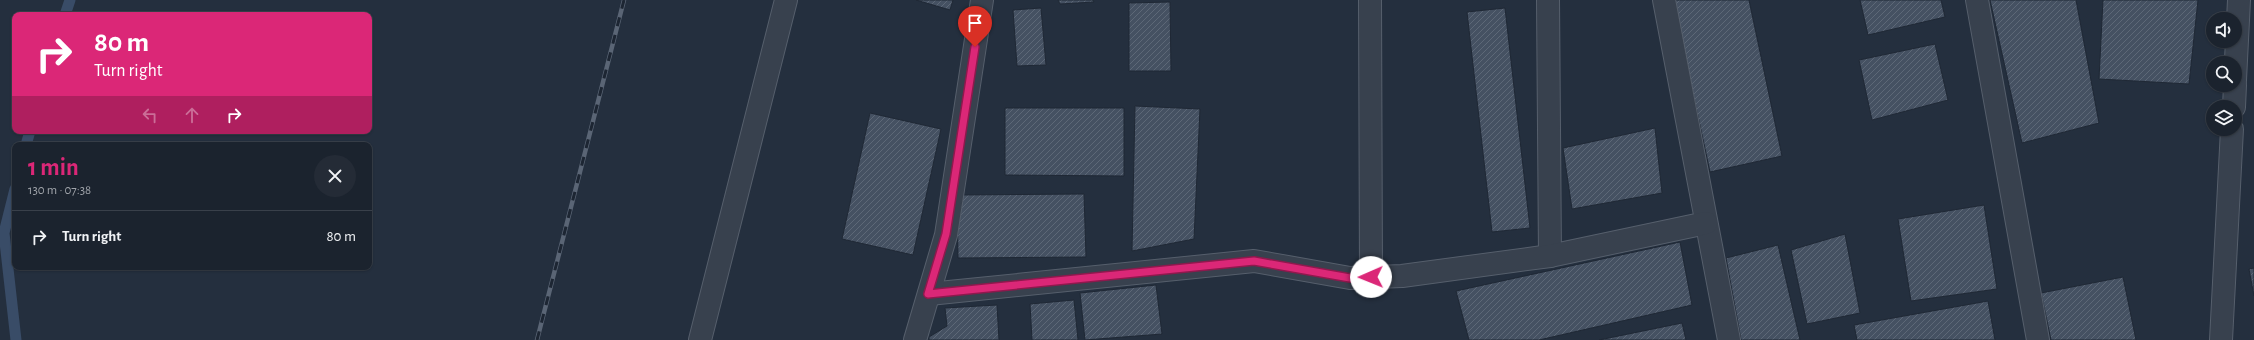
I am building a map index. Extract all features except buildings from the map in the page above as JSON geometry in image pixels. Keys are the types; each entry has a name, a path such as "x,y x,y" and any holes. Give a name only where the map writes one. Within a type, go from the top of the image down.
{"street":[{"path":"700,340 786,0"},
{"path":"915,340 946,234 982,0"},
{"path":"1370,0 1371,277"},
{"path":"1548,0 1550,256"},
{"path":"1664,0 1729,340"},
{"path":"1977,0 2038,340"},
{"path":"2236,56 2239,0"},
{"path":"2221,340 2232,136"},
{"path":"928,294 1254,261 1350,278 1402,276 1550,256 1706,223"}],"waterway":[{"path":"66,12 70,0"},
{"path":"27,142 29,134"},
{"path":"12,201 4,233 16,340"}],"railway":[{"path":"537,340 624,0"}],"route":[{"path":"975,47 946,234 928,294 1254,261 1350,278 1371,277"}]}
